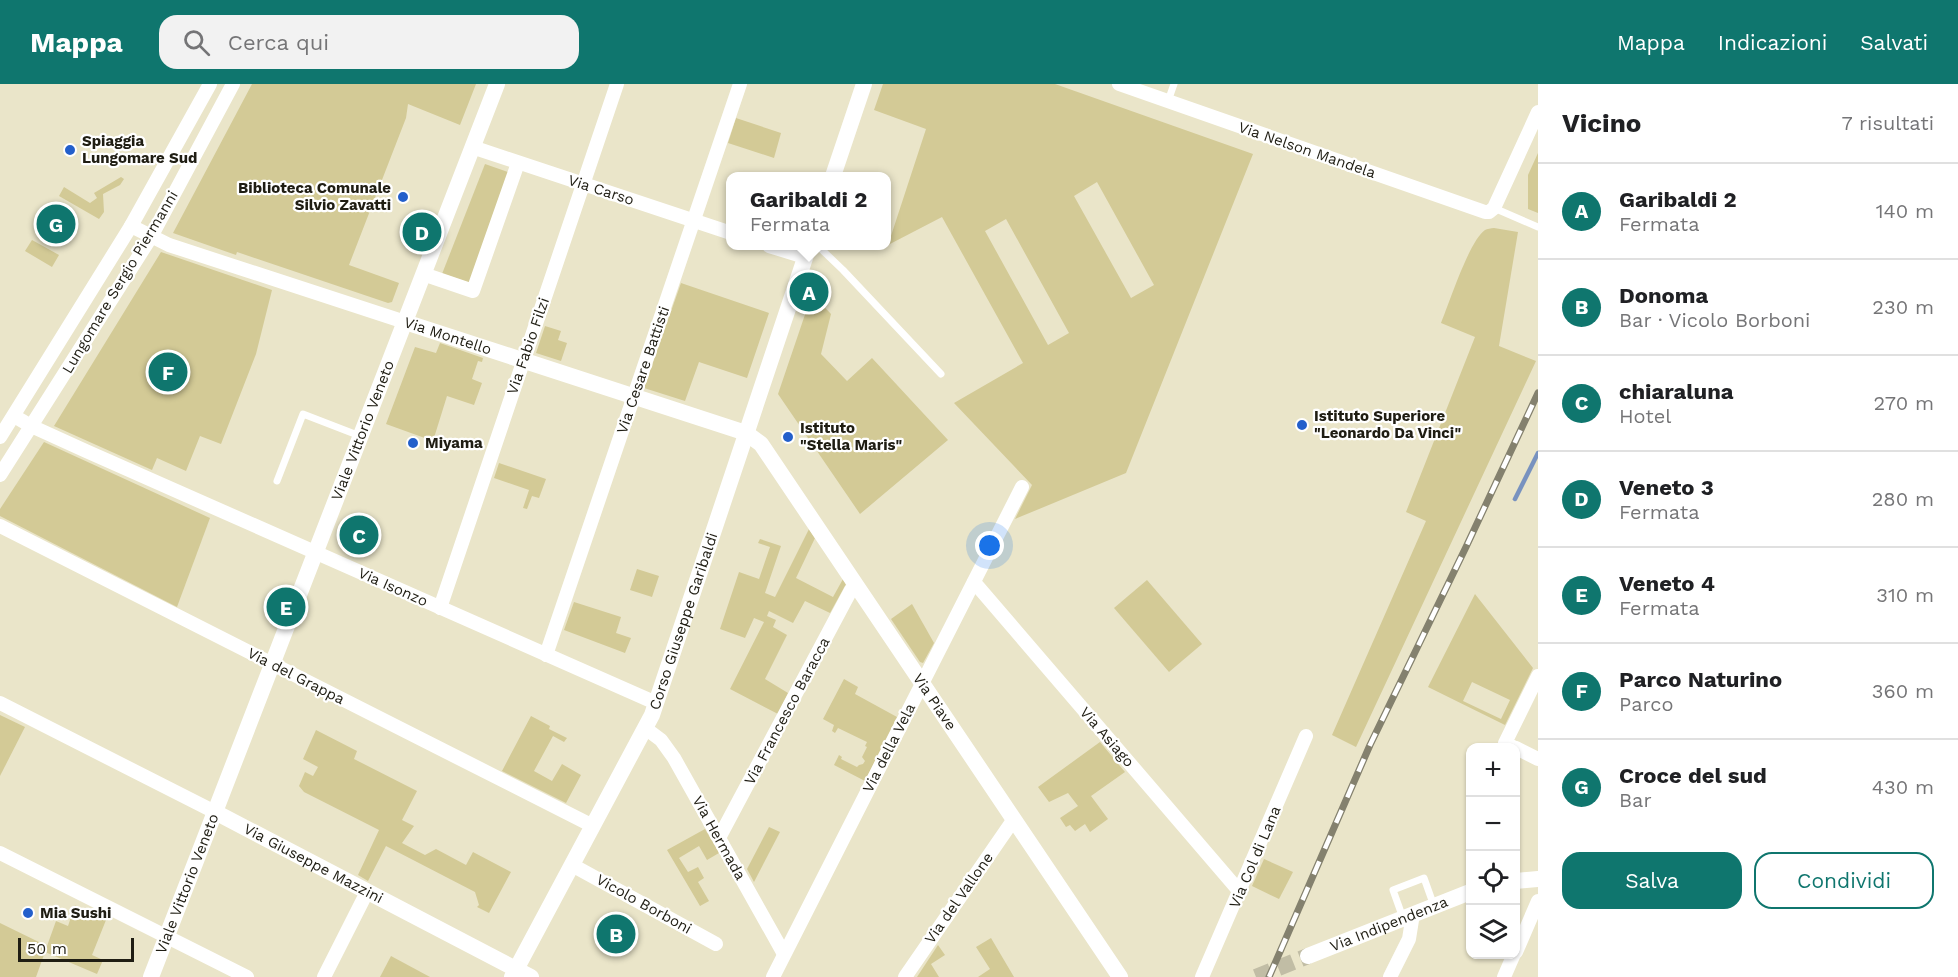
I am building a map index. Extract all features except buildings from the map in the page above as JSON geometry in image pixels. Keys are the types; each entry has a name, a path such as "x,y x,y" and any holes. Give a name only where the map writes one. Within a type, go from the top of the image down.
{"street":[{"name":"Lungomare Sergio Piermanni","path":"0,437 131,226 210,84"},
{"name":"Lungomare Sergio Piermanni","path":"0,475 151,237 233,84"},
{"name":"Viale Vittorio Veneto","path":"151,977 496,84"},
{"name":"Via Fabio Filzi","path":"440,608 617,84"},
{"name":"Via Cesare Battisti","path":"546,655 740,84"},
{"path":"835,172 864,84"},
{"name":"Via Nelson Mandela","path":"1119,84 1485,212 1494,208"},
{"path":"1494,208 1538,112"},
{"name":"Via Carso","path":"472,147 726,231"},
{"path":"423,274 473,291 518,163"},
{"name":"Via Montello","path":"131,226 169,245 746,433"},
{"name":"Corso Giuseppe Garibaldi","path":"520,974 572,865 656,703 809,250"},
{"name":"Via Isonzo","path":"14,416 315,553 656,703"},
{"name":"Via Piave","path":"746,433 765,449 1120,977"},
{"name":"Via della Vela","path":"772,977 1022,487"},
{"name":"Via del Grappa","path":"0,526 593,826"},
{"name":"Via Asiago","path":"974,582 1240,892"},
{"name":"Via Francesco Baracca","path":"719,838 851,590 857,586"},
{"path":"1505,743 1538,676"},
{"name":"Via Giuseppe Mazzini","path":"0,703 215,812 520,974"},
{"name":"Via Hermada","path":"645,728 667,747 784,954"},
{"name":"Via Col di Lana","path":"1202,977 1306,736"},
{"path":"1520,750 1538,759"},
{"name":"Via del Vallone","path":"905,977 1014,819"},
{"path":"0,853 247,977"},
{"name":"Vicolo Borboni","path":"572,865 716,944"},
{"path":"1520,881 1538,879"},
{"path":"324,977 367,892"},
{"name":"Via Indipendenza","path":"1308,956 1466,894"},
{"path":"1520,942 1538,901"},
{"path":"1390,977 1411,934 1408,916"},
{"path":"1504,977 1512,959"}],"lane":[{"path":"1168,101 1174,84"},
{"path":"1494,208 1538,227"},
{"path":"822,250 941,374"},
{"path":"277,481 303,414 360,436"},
{"path":"1408,916 1393,890 1424,878 1434,906"}],"shaded area":[{"path":"252,84 476,84 460,125 408,104 406,118 349,265 399,283 392,302 388,303 173,233"},
{"path":"883,84 1055,84 1253,154 1126,473 1015,519 1032,485 954,403 1023,363 942,217 891,243 891,236 926,129 874,110","holes":["1097,182 1154,285 1131,298 1074,196","1006,219 1069,333 1048,345 985,231"]},
{"path":"736,118 781,133 774,158 728,143"},
{"path":"1538,153 1538,213 1528,209 1528,175"},
{"path":"485,164 511,173 470,285 442,274"},
{"path":"121,177 124,179 120,185 103,194 104,212 99,219 59,196 64,187 90,203 97,198 94,193"},
{"path":"1494,228 1518,232 1499,346 1536,361 1356,747 1332,735 1426,521 1406,512 1475,337 1441,323 1472,246 1485,230"},
{"path":"32,240 59,255 52,267 25,251"},
{"path":"161,252 272,290 256,354 221,444 200,436 186,471 157,458 152,470 54,426"},
{"path":"681,283 769,313 747,378 699,362 685,401 644,388"},
{"path":"812,294 831,314 821,354 847,381 872,358 948,440 860,514 778,394"},
{"path":"545,326 561,331 558,340 567,343 561,361 536,353"},
{"path":"440,343 483,358 482,362 478,361 472,379 482,383 474,405 447,396 433,441 386,424 415,347 436,353"},
{"path":"44,442 210,518 177,607 0,516 0,509"},
{"path":"499,463 546,479 539,498 532,496 527,509 523,508 529,490 494,478"},
{"path":"809,529 815,538 796,578 833,597 843,579 846,584 830,613 805,601 793,623 769,611 767,616 776,620 773,627 787,635 765,679 788,693 778,714 730,689 764,622 754,618 745,638 720,629 739,572 759,579 770,547 758,543 760,539 781,546 765,593 775,597"},
{"path":"637,569 659,576 652,597 630,590"},
{"path":"1147,580 1202,644 1169,672 1114,608"},
{"path":"1475,594 1533,668 1505,725 1428,687","holes":["1472,682 1510,700 1501,719 1463,701"]},
{"path":"574,602 621,617 616,633 631,638 625,653 564,630"},
{"path":"912,604 934,643 923,663 920,662 891,619"},
{"path":"844,679 858,687 855,694 897,717 865,781 834,765 839,755 841,759 857,767 863,764 865,761 862,757 867,742 838,728 835,733 832,731 834,725 823,719"},
{"path":"0,715 25,727 0,776"},
{"path":"531,716 567,738 564,742 553,736 534,771 552,781 562,764 581,775 566,803 502,771"},
{"path":"316,730 357,751 354,759 417,791 402,820 414,826 402,843 425,855 436,849 466,865 473,852 511,872 489,913 477,907 479,905 475,892 386,846 368,881 358,875 379,830 304,792 299,786 305,772 313,776 318,767 303,759"},
{"path":"1100,742 1125,772 1091,796 1108,819 1090,832 1085,824 1075,831 1070,825 1066,827 1060,818 1078,806 1068,793 1049,802 1038,787"},
{"path":"769,827 780,832 754,882 747,869"},
{"path":"705,829 719,853 707,860 699,846 679,858 688,872 698,867 704,878 698,882 709,901 700,906 667,850"},
{"path":"1264,859 1293,872 1279,899 1252,886"},
{"path":"75,905 106,920 92,955 103,960 97,974 45,952 36,977 0,977 0,923 47,946 56,921 68,926"},
{"path":"991,938 1014,977 978,977 990,969 976,947"},
{"path":"938,945 945,955 931,964 939,977 917,977"},
{"path":"391,956 430,977 380,977"}],"waterway":[{"path":"1515,499 1538,453"}],"tunnel":[{"path":"1256,977 1308,956"}],"railway":[{"path":"1269,977 1370,745 1538,393"}],"place":[{"name":"Spiaggia Lungomare Sud","path":"70,150"},
{"name":"Biblioteca Comunale Silvio Zavatti","path":"403,197"},
{"name":"Croce del sud","path":"56,224"},
{"name":"Veneto 3","path":"422,232"},
{"name":"Garibaldi 2","path":"809,292"},
{"name":"Parco Naturino","path":"168,372"},
{"name":"Istituto Superiore \"Leonardo Da Vinci\"","path":"1302,425"},
{"name":"Istituto \"Stella Maris\"","path":"788,437"},
{"name":"Miyama","path":"413,443"},
{"name":"chiaraluna","path":"359,535"},
{"name":"Veneto 4","path":"286,607"},
{"name":"Mia Sushi","path":"28,913"},
{"name":"Donoma","path":"616,934"}]}
